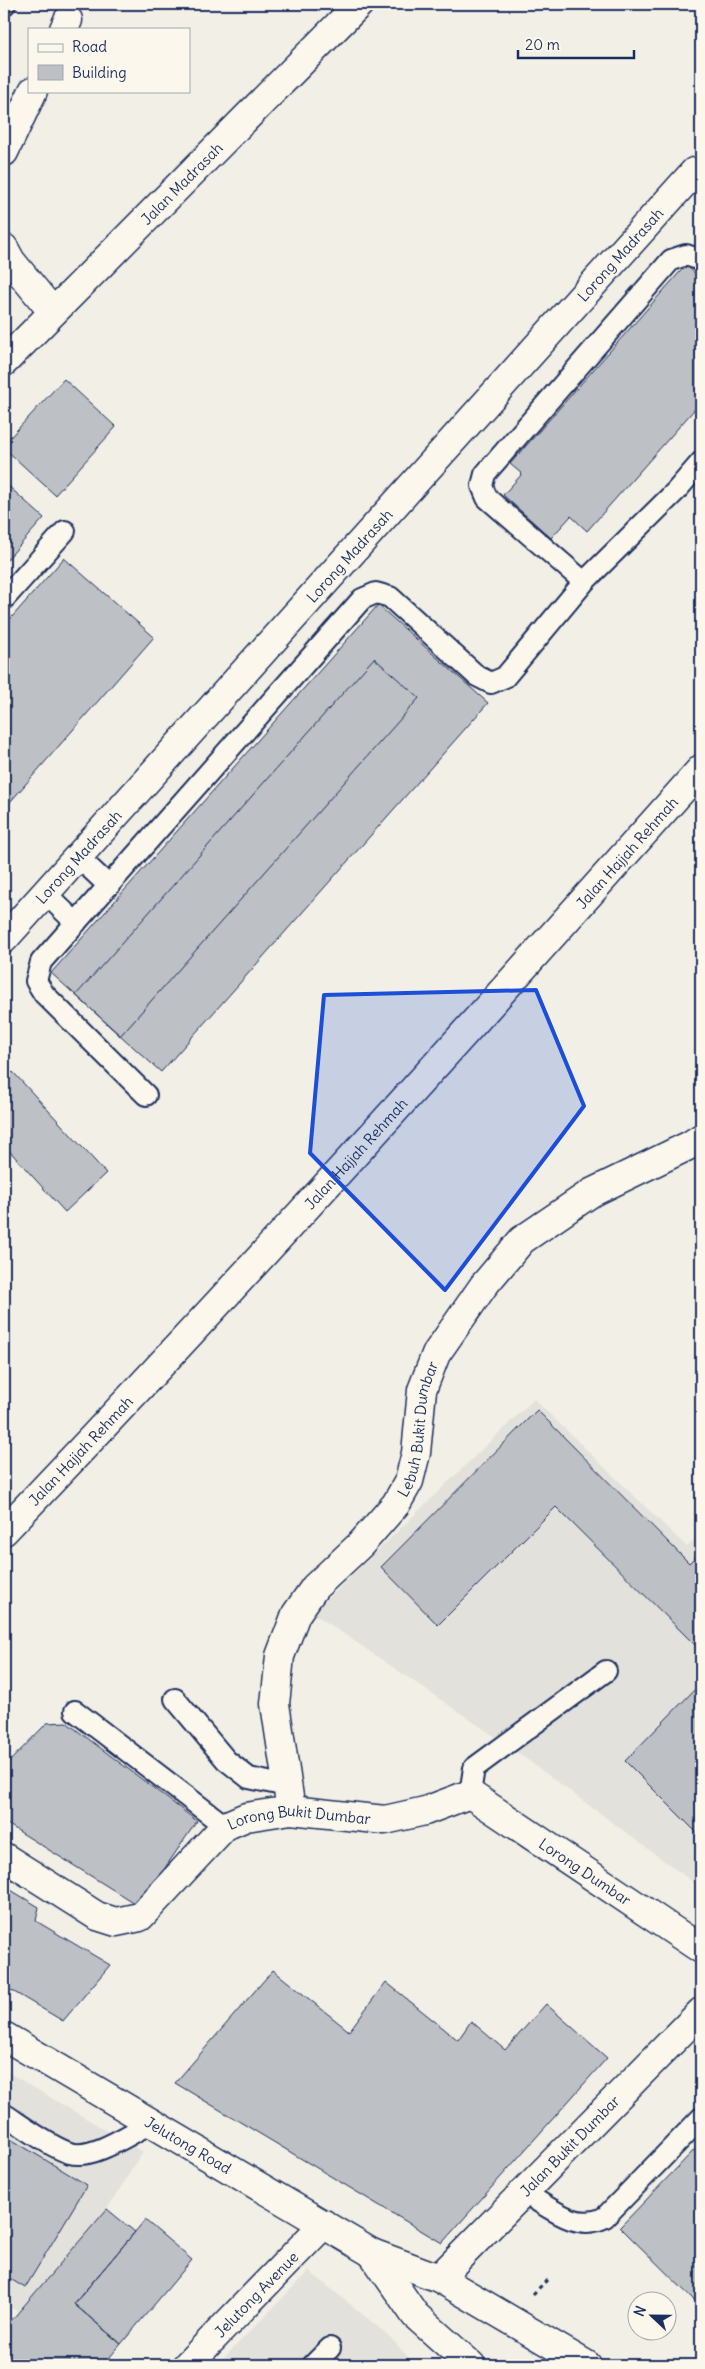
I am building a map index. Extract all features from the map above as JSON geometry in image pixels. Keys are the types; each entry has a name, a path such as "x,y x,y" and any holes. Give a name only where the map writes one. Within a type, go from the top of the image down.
{"street":[{"name":"Jalan Madrasah","path":"4,362 52,311 359,4"},
{"path":"4,152 34,92"},
{"name":"Lorong Madrasah","path":"4,938 699,172"},
{"path":"4,248 11,261 52,311"},
{"name":"Jalan Hajjah Rehmah","path":"4,1531 153,1375 438,1064 701,769"},
{"name":"Lebuh Bukit Dumbar","path":"289,1798 275,1704 280,1656 296,1614 315,1587 360,1545 390,1511 409,1480 416,1453 422,1390 436,1354 484,1285 522,1240 591,1193 690,1146 701,1138"},
{"name":"Lorong Bukit Dumbar","path":"4,1857 97,1916 116,1922 140,1917 226,1826 289,1798 385,1820 425,1811 470,1794"},
{"name":"Lorong Dumbar","path":"470,1794 701,1949"},
{"name":"Jalan Bukit Dumbar","path":"439,2278 701,2012"},
{"name":"Jelutong Road","path":"4,2036 372,2253 439,2278 587,2365"},
{"name":"Jelutong Avenue","path":"187,2365 324,2224"},
{"name":"Jelutong Road","path":"372,2253 415,2315 471,2365"}],"lane":[{"path":"584,582 487,498 482,486 485,474 671,260 686,255 701,260"},
{"path":"146,1095 44,994 36,981 41,962 362,599 376,593 390,597 477,676 491,683 505,677 584,582 676,491 701,462"},
{"path":"4,599 65,532"},
{"path":"77,856 109,886"},
{"path":"45,893 76,923"},
{"path":"470,1794 474,1768 606,1671"},
{"path":"175,1699 226,1760 249,1778 289,1798"},
{"path":"74,1711 226,1826"},
{"path":"4,2114 63,2150 77,2154 105,2147 151,2123"},
{"path":"523,2192 574,2221 595,2223 605,2217 701,2118"},
{"path":"314,2365 330,2348"}],"highlighted area":[{"path":"536,990 584,1106 445,1290 310,1153 324,995"}],"shaded area":[{"path":"534,1399 687,1547 701,1534 701,1888 506,1744 313,1613"},
{"path":"4,2070 143,2152 107,2209 18,2312 4,2303"},
{"path":"309,2271 388,2335 415,2365 217,2365"}],"building":[{"path":"686,265 701,279 701,402 587,531 571,516 551,538 503,495 522,474 510,464"},
{"path":"64,379 116,427 55,495 4,448 4,444"},
{"path":"4,482 44,518 4,563"},
{"path":"64,558 154,637 4,809 4,626"},
{"path":"378,605 488,703 161,1072 51,973"},
{"path":"374,658 419,698 120,1036 76,995"},
{"path":"13,1072 106,1173 65,1212 4,1145 4,1080"},
{"path":"537,1410 689,1563 701,1551 701,1651 556,1507 438,1625 381,1567"},
{"path":"701,1683 701,1837 625,1761"},
{"path":"66,1722 197,1821 139,1906 4,1822 4,1767 47,1723"},
{"path":"4,1886 39,1907 36,1921 110,1965 63,2021 4,1986"},
{"path":"273,1970 349,2031 386,1982 458,2040 471,2021 505,2050 546,2004 607,2058 442,2243 175,2083"},
{"path":"4,2135 87,2185 25,2288 4,2275"},
{"path":"701,2143 701,2307 620,2227"},
{"path":"107,2209 135,2232 74,2304 121,2344 103,2365 4,2365 4,2329"},
{"path":"145,2220 192,2260 121,2344 74,2304"}]}
